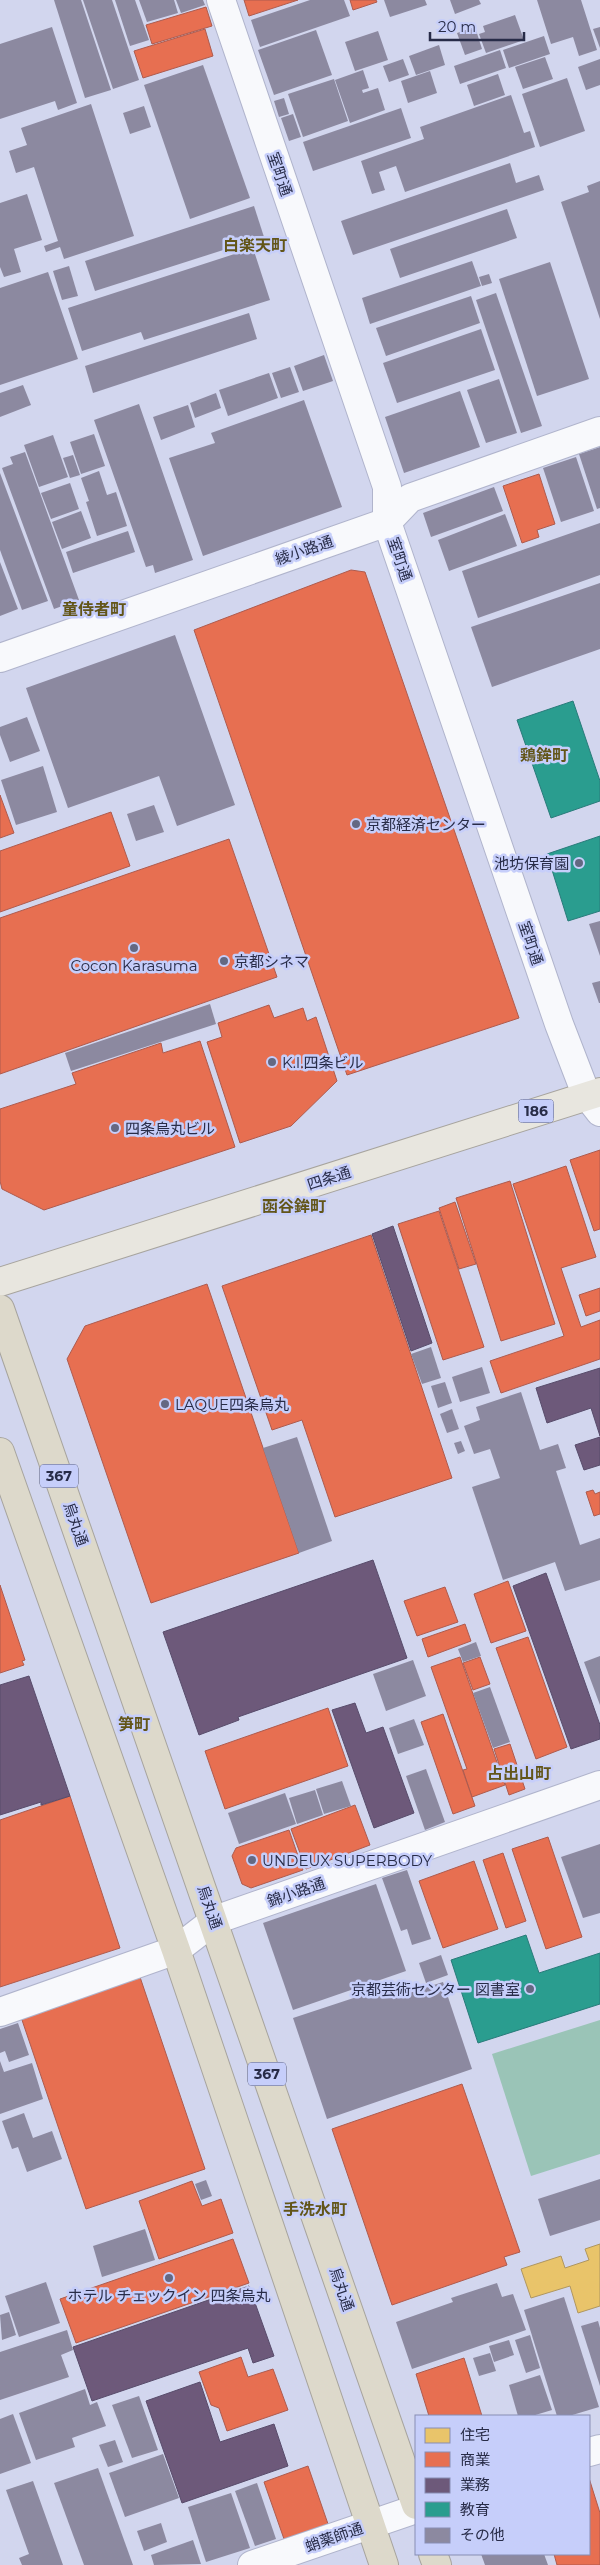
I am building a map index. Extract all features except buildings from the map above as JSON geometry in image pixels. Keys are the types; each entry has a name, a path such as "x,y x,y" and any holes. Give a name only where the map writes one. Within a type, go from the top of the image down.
{"highway":[{"name":"烏丸通","path":"0,1309 214,1920 415,2504"},
{"path":"0,1452 176,1950 384,2565"}],"main road":[{"name":"四条通","path":"0,1282 595,1099"}],"street":[{"name":"室町通","path":"221,0 387,487 386,522 558,1024 595,1099"},
{"name":"綾小路通","path":"0,658 386,522 410,498 600,431"},
{"name":"錦小路通","path":"0,2012 176,1950 214,1920 600,1784"},
{"name":"蛸薬師通","path":"252,2565 370,2525 415,2507"}],"green space":[{"path":"600,2020 600,2154 531,2176 492,2054"}],"place":[{"name":"京都経済センター","path":"356,824"},
{"name":"池坊保育園","path":"579,863"},
{"name":"Cocon Karasuma","path":"134,948"},
{"name":"京都シネマ","path":"224,961"},
{"name":"K.I.四条ビル","path":"272,1062"},
{"name":"四条烏丸ビル","path":"115,1128"},
{"name":"LAQUE四条烏丸","path":"165,1404"},
{"name":"UNDEUX SUPERBODY","path":"252,1860"},
{"name":"京都芸術センター 図書室","path":"530,1989"},
{"name":"ホテル チェックイン 四条烏丸","path":"169,2278"}],"district":[{"name":"白楽天町","path":"255,245"},
{"name":"童侍者町","path":"94,609"},
{"name":"鶏鉾町","path":"544,755"},
{"name":"函谷鉾町","path":"294,1206"},
{"name":"笋町","path":"134,1724"},
{"name":"占出山町","path":"519,1773"},
{"name":"手洗水町","path":"315,2209"}]}
